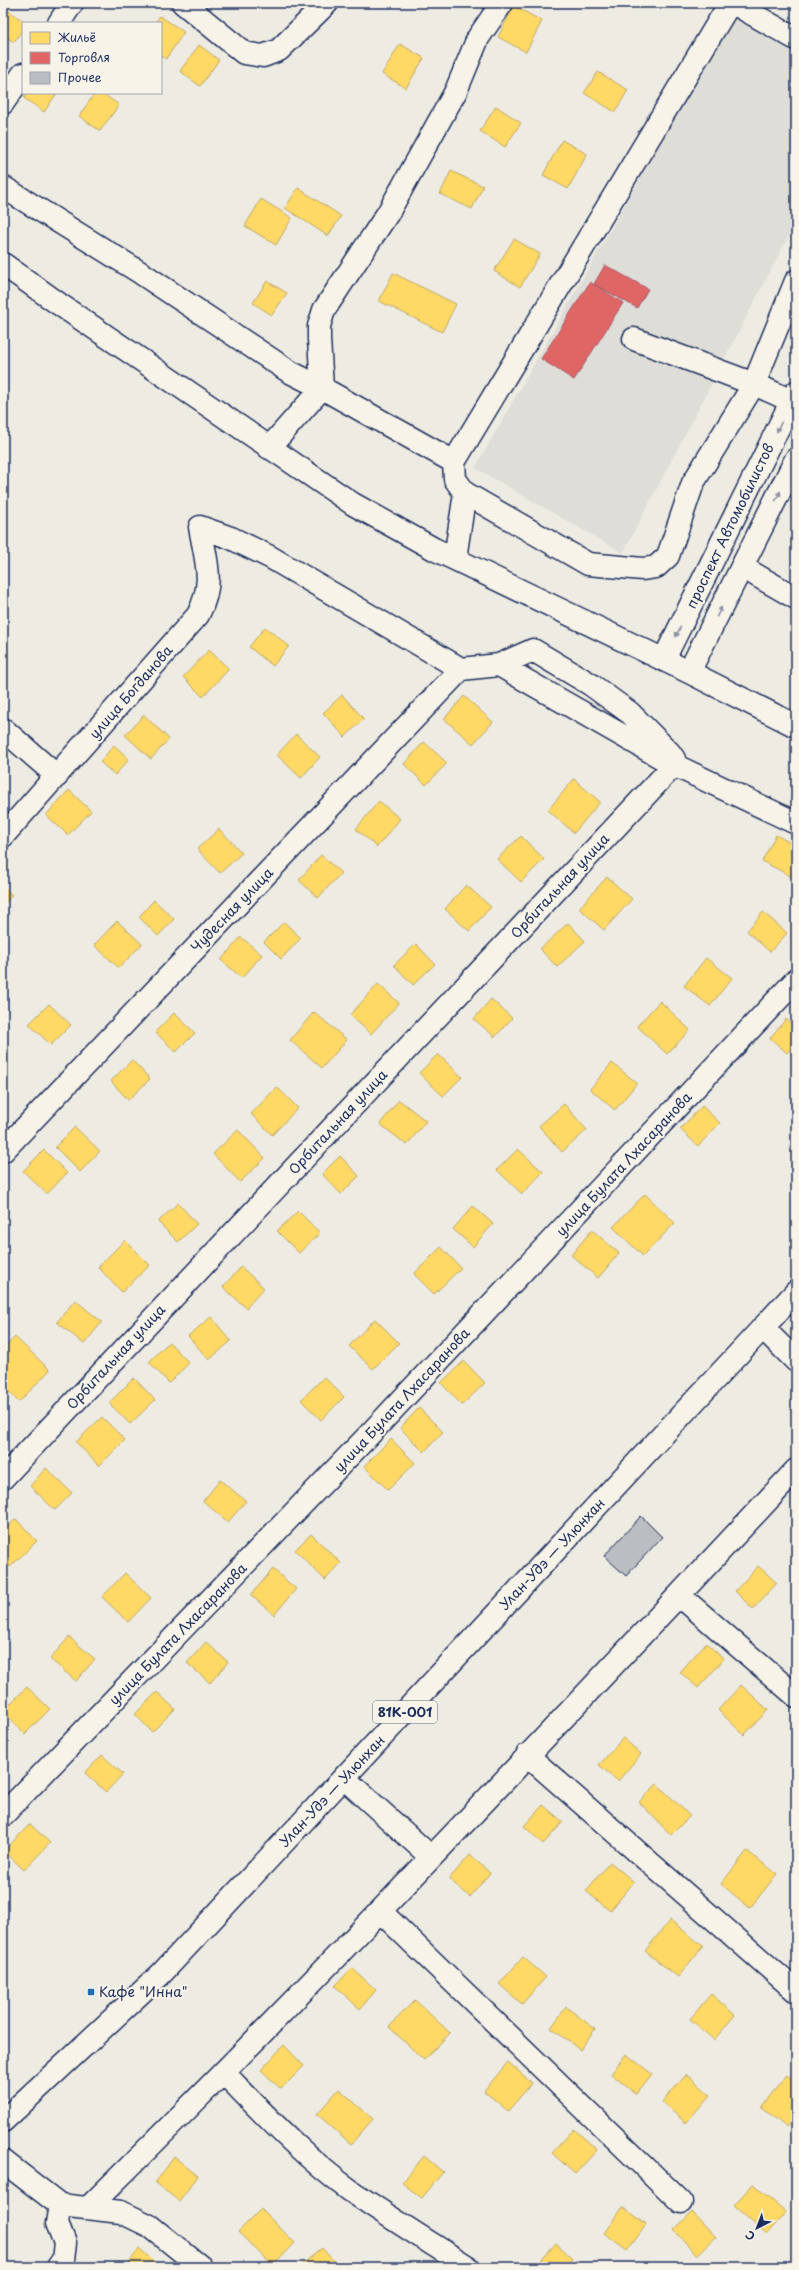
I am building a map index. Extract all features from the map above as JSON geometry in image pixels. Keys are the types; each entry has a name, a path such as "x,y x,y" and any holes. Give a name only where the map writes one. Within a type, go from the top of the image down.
{"street":[{"path":"60,22 72,3"},
{"path":"183,3 244,53 263,56 279,50 327,3"},
{"path":"269,448 322,388 319,339 320,326 324,310 388,213 456,91 478,38 502,3"},
{"path":"730,3 454,462 455,479 465,493 588,564 636,568 656,567 668,556 693,483 754,384 796,281"},
{"path":"733,3 796,39"},
{"path":"3,103 22,75"},
{"path":"3,187 141,273 290,372 322,388 454,462"},
{"path":"3,264 58,304 353,504 455,558 664,659 796,726"},
{"path":"634,339 754,384 794,397"},
{"name":"проспект Автомобилистов","path":"664,659 794,397"},
{"name":"проспект Автомобилистов","path":"689,672 796,459"},
{"path":"455,558 465,493"},
{"name":"улица Богданова","path":"3,836 198,615 205,601 209,583 200,527 231,538 270,557 461,668"},
{"path":"742,566 796,598"},
{"path":"461,668 499,665 533,650 590,684 630,713 669,752 674,759 674,765"},
{"path":"499,665 674,765 796,823"},
{"name":"Чудесная улица","path":"3,1151 461,668"},
{"path":"3,729 57,776"},
{"name":"Орбитальная улица","path":"3,1478 674,765"},
{"name":"улица Булата Лхасаранова","path":"3,1815 368,1436 796,980"},
{"name":"Улан-Удэ — Улюнхан","path":"3,2120 161,1974 796,1292"},
{"path":"763,1328 796,1361"},
{"path":"89,2207 224,2073 380,1912 796,1470"},
{"path":"679,1595 796,1696"},
{"path":"527,1756 796,1990"},
{"path":"344,1778 431,1857"},
{"path":"380,1912 682,2202"},
{"path":"224,2073 291,2141 326,2171 351,2190 468,2267"},
{"path":"3,2161 60,2205 89,2207 121,2212 150,2226 200,2267"},
{"path":"58,2267 63,2260 65,2243 57,2223 60,2205"}],"shaded area":[{"path":"734,13 796,49 796,222 623,553 475,468"}],"building: Жильё":[{"path":"514,6 542,21 526,52 498,37"},
{"path":"3,7 25,22 22,22 22,30 14,42 3,35"},
{"path":"160,16 184,32 166,59 162,57 162,22 156,22"},
{"path":"400,44 424,58 406,88 382,74"},
{"path":"199,45 219,60 200,86 180,71"},
{"path":"598,72 628,90 615,112 584,93"},
{"path":"27,94 56,94 44,112 24,98"},
{"path":"94,94 103,94 119,105 100,131 79,116"},
{"path":"496,106 521,123 505,147 480,131"},
{"path":"562,140 587,154 568,189 543,175"},
{"path":"451,171 483,186 472,209 440,194"},
{"path":"298,188 341,216 328,236 285,208"},
{"path":"261,199 292,218 276,245 245,226"},
{"path":"514,239 540,254 520,287 494,271"},
{"path":"393,273 456,304 442,332 379,301"},
{"path":"267,281 287,293 272,315 253,303"},
{"path":"265,627 289,646 273,666 249,647"},
{"path":"209,650 229,669 203,697 183,677"},
{"path":"342,695 364,719 345,737 323,713"},
{"path":"464,696 493,722 473,744 444,719"},
{"path":"144,715 169,739 151,759 125,735"},
{"path":"296,734 320,757 301,778 277,755"},
{"path":"424,742 447,763 426,785 404,764"},
{"path":"114,745 129,759 115,775 100,762"},
{"path":"574,779 600,802 574,833 548,810"},
{"path":"69,790 91,811 68,835 46,815"},
{"path":"379,801 400,819 377,847 356,829"},
{"path":"219,829 242,853 220,873 197,849"},
{"path":"776,835 796,846 796,879 762,861"},
{"path":"521,836 544,859 521,882 497,859"},
{"path":"321,855 341,873 318,898 299,880"},
{"path":"607,877 632,899 604,930 579,908"},
{"path":"466,885 491,907 469,931 445,909"},
{"path":"3,887 12,895 3,905"},
{"path":"154,900 174,919 158,936 139,917"},
{"path":"763,912 787,933 770,952 747,931"},
{"path":"117,921 142,944 119,968 94,945"},
{"path":"284,922 301,938 281,959 264,942"},
{"path":"568,923 585,941 557,967 540,949"},
{"path":"241,937 262,955 242,978 221,960"},
{"path":"416,944 435,964 413,985 394,965"},
{"path":"706,958 732,978 710,1006 684,986"},
{"path":"378,984 399,1003 371,1034 350,1015"},
{"path":"491,999 512,1018 495,1037 474,1019"},
{"path":"660,1001 690,1030 667,1054 637,1026"},
{"path":"49,1004 71,1025 51,1045 29,1024"},
{"path":"314,1012 347,1040 322,1068 290,1040"},
{"path":"174,1013 195,1033 176,1052 155,1032"},
{"path":"786,1019 796,1028 796,1042 787,1053 770,1038"},
{"path":"438,1054 462,1077 443,1096 419,1073"},
{"path":"132,1060 150,1079 128,1100 111,1081"},
{"path":"612,1063 637,1083 615,1110 590,1089"},
{"path":"277,1087 298,1108 272,1135 251,1114"},
{"path":"399,1100 426,1121 407,1145 380,1124"},
{"path":"564,1104 587,1130 562,1152 539,1126"},
{"path":"702,1106 720,1123 698,1146 680,1129"},
{"path":"75,1127 100,1151 80,1172 55,1147"},
{"path":"238,1130 265,1158 240,1182 213,1154"},
{"path":"518,1149 543,1172 522,1194 497,1170"},
{"path":"44,1150 67,1173 47,1194 23,1171"},
{"path":"340,1156 359,1176 341,1194 322,1174"},
{"path":"645,1194 675,1223 643,1256 613,1227"},
{"path":"178,1203 197,1224 178,1242 158,1222"},
{"path":"473,1206 493,1224 473,1247 453,1229"},
{"path":"298,1211 320,1233 299,1253 277,1231"},
{"path":"592,1230 619,1253 598,1278 571,1255"},
{"path":"125,1240 150,1265 122,1292 98,1267"},
{"path":"441,1247 461,1268 434,1294 414,1274"},
{"path":"241,1267 264,1288 246,1308 223,1287"},
{"path":"75,1300 102,1322 84,1344 57,1322"},
{"path":"211,1317 231,1341 209,1360 188,1336"},
{"path":"375,1319 399,1343 373,1369 349,1346"},
{"path":"15,1337 50,1370 19,1402 3,1386 3,1349"},
{"path":"169,1342 189,1363 169,1383 149,1362"},
{"path":"464,1361 485,1383 462,1405 441,1383"},
{"path":"324,1377 344,1397 321,1420 301,1400"},
{"path":"134,1378 155,1400 130,1424 109,1403"},
{"path":"419,1408 443,1432 424,1452 400,1428"},
{"path":"102,1417 125,1440 99,1466 76,1442"},
{"path":"391,1439 415,1463 388,1490 364,1466"},
{"path":"46,1468 72,1493 55,1510 30,1486"},
{"path":"220,1480 246,1501 228,1522 203,1501"},
{"path":"16,1519 37,1541 10,1567 3,1559 3,1531"},
{"path":"311,1534 341,1563 325,1580 295,1550"},
{"path":"758,1566 777,1583 753,1609 735,1591"},
{"path":"273,1569 296,1589 274,1615 251,1595"},
{"path":"125,1573 151,1598 128,1622 102,1597"},
{"path":"69,1637 95,1659 76,1681 50,1659"},
{"path":"206,1642 228,1662 210,1683 187,1663"},
{"path":"706,1643 724,1659 698,1688 680,1672"},
{"path":"741,1685 768,1710 744,1735 718,1710"},
{"path":"27,1687 50,1709 25,1734 3,1711"},
{"path":"157,1692 175,1709 152,1732 135,1714"},
{"path":"623,1738 641,1754 618,1781 599,1765"},
{"path":"102,1755 123,1774 106,1792 85,1773"},
{"path":"657,1784 690,1816 671,1835 639,1802"},
{"path":"543,1805 563,1822 543,1844 524,1826"},
{"path":"30,1824 50,1843 24,1870 4,1851"},
{"path":"747,1851 777,1874 750,1908 721,1884"},
{"path":"470,1855 490,1873 470,1897 449,1879"},
{"path":"610,1862 634,1882 610,1911 586,1891"},
{"path":"670,1920 703,1946 678,1977 645,1951"},
{"path":"523,1957 546,1977 522,2004 499,1984"},
{"path":"352,1968 376,1990 360,2009 335,1986"},
{"path":"711,1994 735,2015 714,2040 690,2019"},
{"path":"415,2000 450,2033 424,2060 389,2027"},
{"path":"566,2007 595,2029 580,2050 551,2028"},
{"path":"284,2045 304,2066 281,2089 261,2070"},
{"path":"626,2054 652,2074 636,2094 611,2074"},
{"path":"508,2062 532,2083 508,2111 484,2091"},
{"path":"687,2074 710,2095 686,2123 662,2102"},
{"path":"787,2075 796,2083 796,2115 786,2127 761,2107"},
{"path":"339,2089 373,2119 351,2144 317,2114"},
{"path":"574,2129 597,2150 575,2174 552,2153"},
{"path":"424,2156 443,2172 422,2198 402,2183"},
{"path":"174,2157 198,2176 179,2201 155,2183"},
{"path":"753,2184 786,2212 767,2234 734,2205"},
{"path":"623,2207 646,2224 627,2250 604,2233"},
{"path":"261,2209 295,2243 273,2266 238,2232"},
{"path":"692,2212 716,2237 697,2255 674,2230"},
{"path":"556,2243 573,2259 566,2267 535,2267"},
{"path":"322,2248 339,2267 299,2267"},
{"path":"140,2249 160,2267 124,2267"}],"building: Торговля":[{"path":"605,265 648,289 637,308 594,284"},
{"path":"590,282 623,303 574,380 541,359"}],"building: Прочее":[{"path":"641,1516 662,1537 626,1576 604,1556"}],"place":[{"name":"Кафе \"Инна\"","path":"91,1992"}]}
